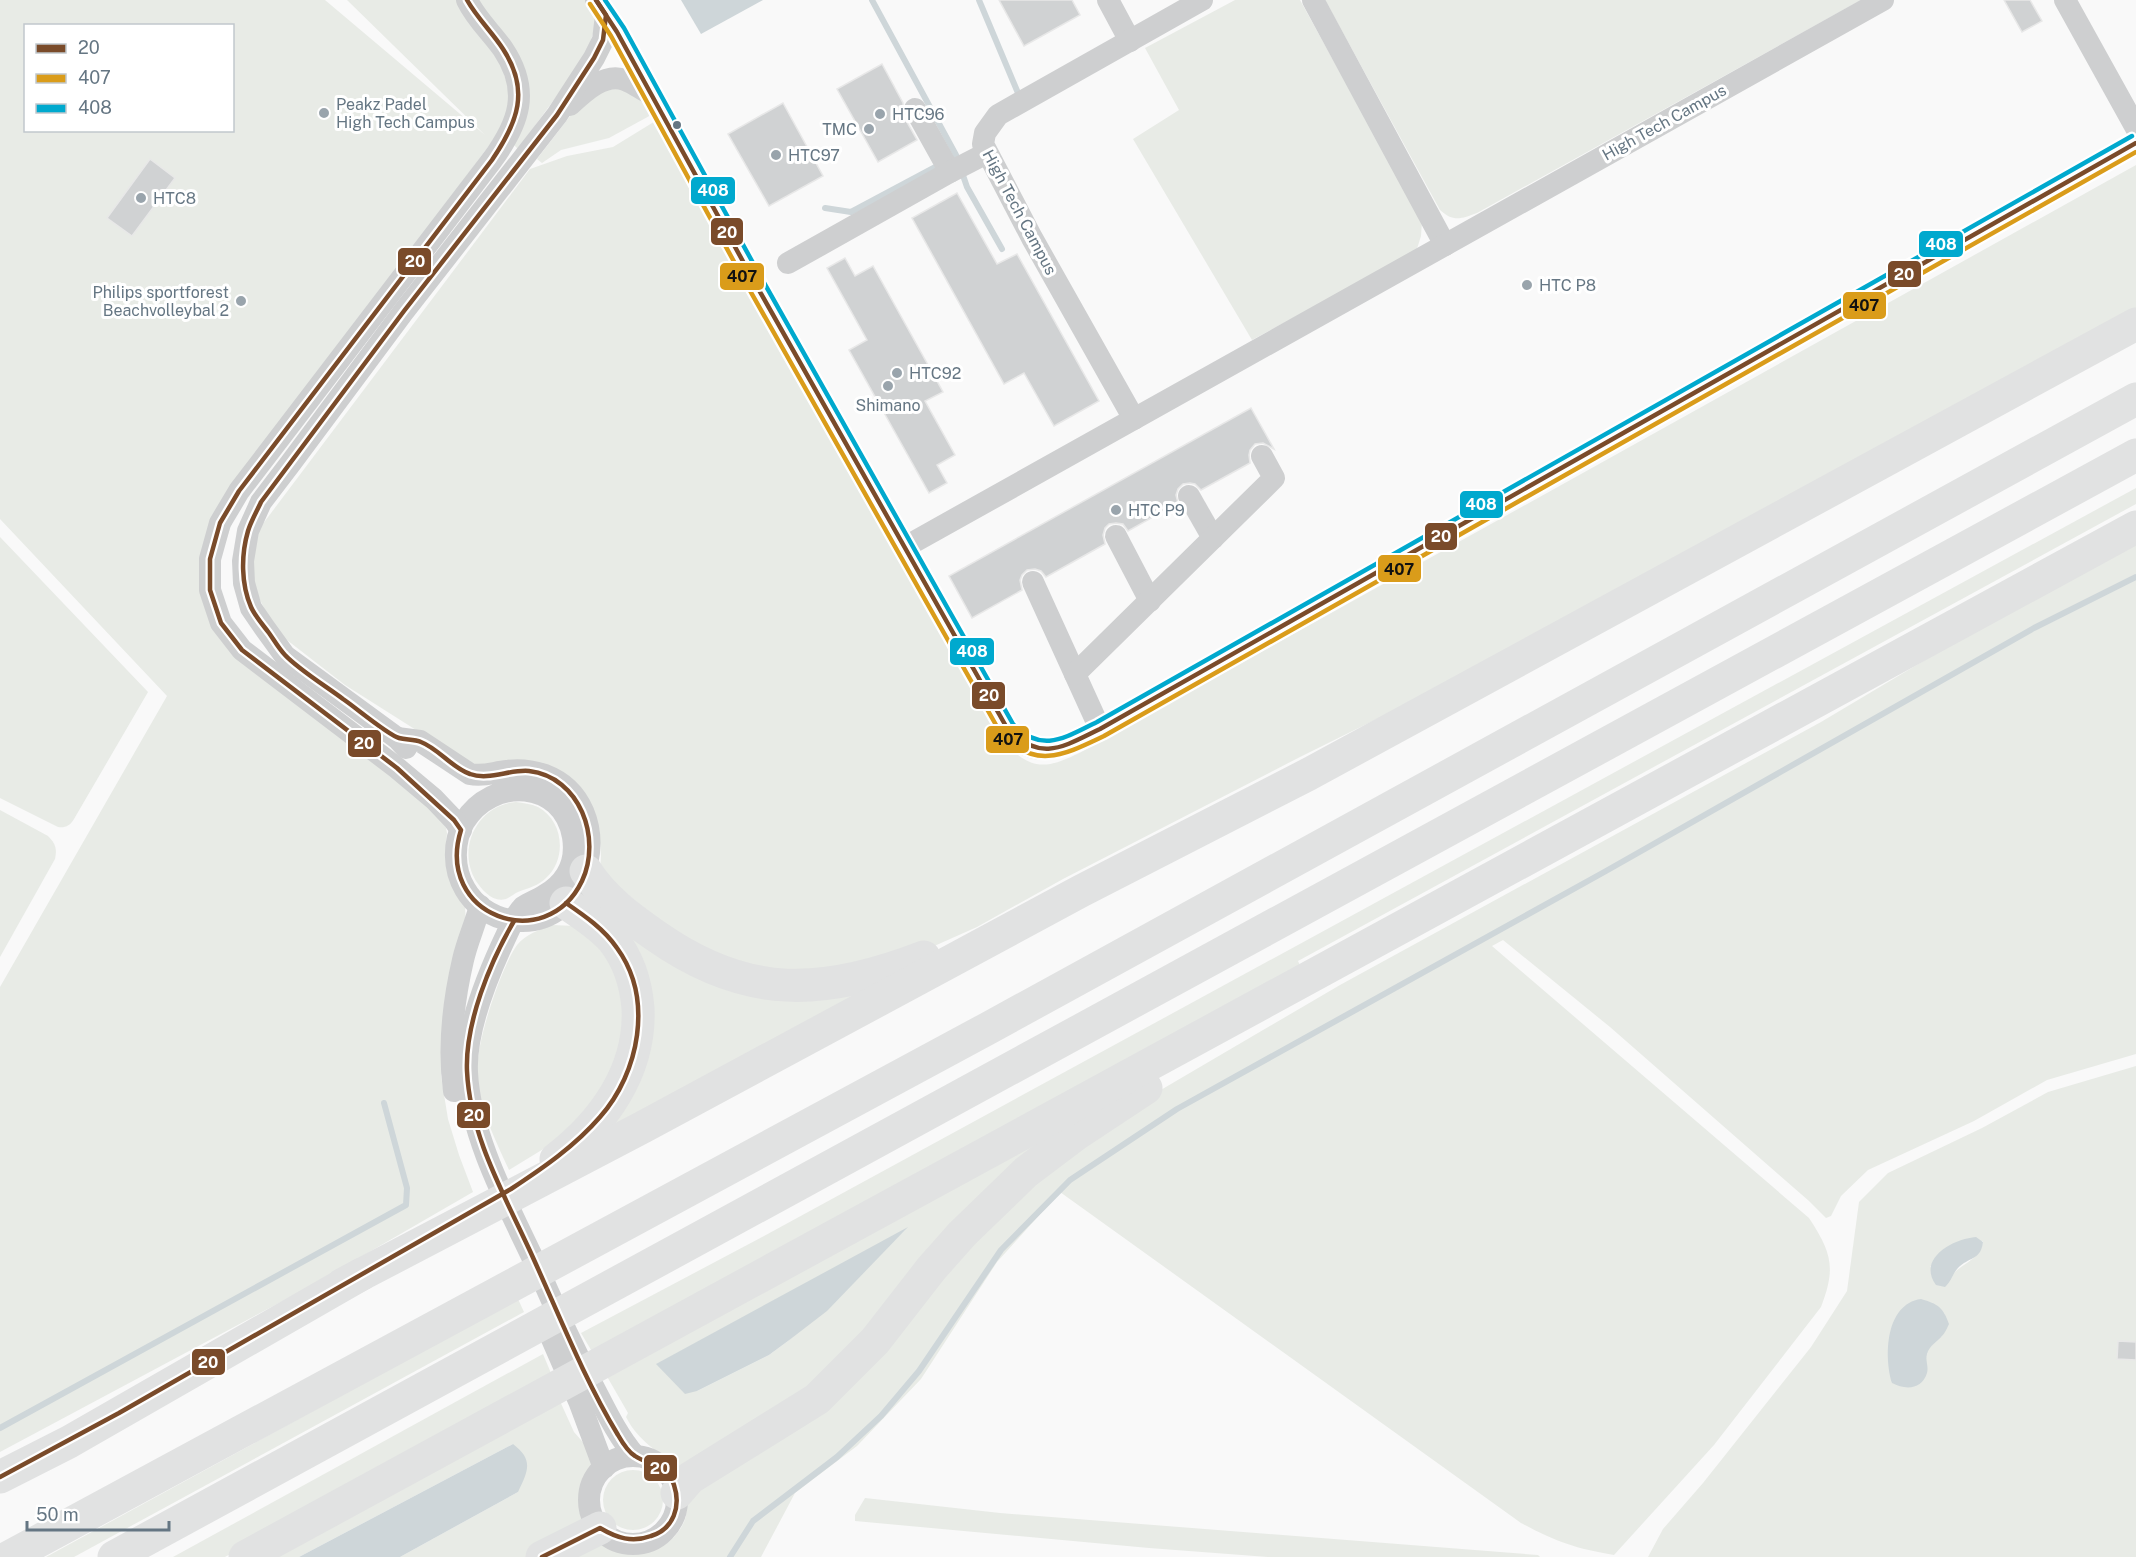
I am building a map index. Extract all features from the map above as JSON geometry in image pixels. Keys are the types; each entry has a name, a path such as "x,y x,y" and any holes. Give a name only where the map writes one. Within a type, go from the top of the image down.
{"highway":[{"path":"343,1284 653,1121 1081,891 1309,774 2136,324"},
{"path":"9,1557 748,1159 1848,559 2136,399"},
{"path":"114,1557 2136,455"},
{"path":"245,1557 2136,527"},
{"path":"580,865 593,883 620,909 675,950 727,974 749,981 774,985 835,984 873,976 926,957 1061,891 1081,891"},
{"path":"0,1477 69,1442 537,1174 571,1148 596,1122 618,1091 628,1071 636,1045 638,1016 635,986 621,952 612,939 566,903"},
{"path":"677,1493 690,1478 817,1399 875,1341 931,1269 962,1234 1026,1172 1120,1105 1190,1063 1295,985"},
{"path":"542,1557 600,1528"}],"street":[{"path":"461,830 434,800 397,768 242,650 221,623 210,590 210,559 220,523 239,492 492,160 514,126 520,104 517,75 502,48 484,27 467,0"},
{"path":"1108,0 1130,40"},
{"name":"High Tech Campus","path":"1134,419 983,144 986,133 998,115 1202,0"},
{"path":"1312,0 1445,245"},
{"name":"High Tech Campus","path":"905,547 1883,0"},
{"path":"2065,0 2136,128"},
{"path":"487,800 468,791 410,752 397,738 285,656 251,608 244,583 243,561 248,531 261,502 404,310 558,115 603,40 601,7"},
{"path":"601,7 1006,728 1023,745 1043,750 1057,749 1100,729 2136,143"},
{"path":"558,115 603,80 623,79 651,94"},
{"path":"915,109 950,172"},
{"path":"788,263 987,153"},
{"path":"1075,674 1274,478 1262,456"},
{"path":"1189,496 1213,538"},
{"path":"1116,536 1150,601"},
{"path":"1032,582 1100,729"},
{"path":"397,738 420,741 470,774 479,776 524,770 555,779 577,801 590,832 590,851 580,865 571,868 561,883 545,896 524,907 514,921 490,972 468,1050 467,1068 472,1114 487,1172"},
{"path":"522,790 542,794 555,802 564,813 570,825 580,865 581,883 566,903 553,912 539,918 514,921 493,915 480,906 466,891 457,868 456,846 461,830 470,814 487,800 498,794 522,790"},
{"path":"480,906 464,958 455,1000 451,1041 452,1076 458,1117 462,1133 487,1172 588,1396 604,1468"},
{"path":"588,1396 635,1456"},
{"path":"635,1456 659,1464 670,1477 677,1493 676,1510 669,1526 656,1538 639,1543 630,1544 613,1539 600,1528 591,1511 590,1492 598,1475 613,1461 635,1456"}],"shaded area":[{"path":"0,0 325,0 485,135 347,0 458,0 499,58 509,90 508,120 254,462 204,601 444,818 447,833 446,845 465,905 466,927 441,1040 441,1076 448,1119 473,1192 307,1288 0,1452 0,987 167,696 0,519"},
{"path":"478,0 585,0 597,22 585,57 518,149 511,142 522,123"},
{"path":"681,0 763,0 701,34"},
{"path":"1235,0 1300,0 1422,221 1421,236 1416,252 1252,340 1133,139 1179,110 1145,48"},
{"path":"1325,0 1861,0 1477,213 1453,218 1440,210"},
{"path":"610,87 634,92 653,114 609,138 561,150 542,163 537,159 584,98"},
{"path":"657,120 1002,740 1022,758 1032,763 1050,764 1085,750 2136,165 2136,310 1510,653 1300,757 1063,879 977,927 923,951 812,980 707,961 600,871 599,828 585,797 465,761 345,685 283,637 257,594 252,569 259,529 530,169 567,156 613,147"},
{"path":"2136,488 2136,504 1298,961 1302,970 594,1355 581,1333 764,1236"},
{"path":"0,537 148,692 74,819 65,827 58,827 0,798"},
{"path":"2136,545 2136,1054 2047,1080 1974,1121 1868,1170 1841,1196 1831,1216 1826,1218 1610,1027 1503,940 1492,946 1809,1218 1827,1251 1829,1282 1821,1307 1714,1445 1614,1555 1566,1544 1521,1523 1060,1192 997,1262 921,1379 857,1446 795,1493 761,1557 558,1557 601,1545 637,1552 648,1551 669,1542 684,1522 688,1499 762,1447 968,1236 1142,1101 1340,985 1821,722 1962,638"},
{"path":"516,802 538,807 547,813 557,831 560,851 553,870 543,881 501,900 485,892 476,881 470,868 468,855 474,830 481,820 491,811"},
{"path":"0,810 48,836 56,852 55,859 0,957"},
{"path":"605,917 673,958 876,984 575,1152 637,1073"},
{"path":"552,925 576,926 596,936 627,989 621,1069 563,1137 509,1170 482,1104 477,1080 479,1050 496,991 517,945 524,938"},
{"path":"2136,1066 2136,1557 1648,1557 1663,1529 1703,1483 1811,1347 1847,1291 1859,1202 1888,1173 1982,1128 2048,1092","holes":["1983,1241 1979,1252 1952,1275 1930,1267 1945,1248","1945,1313 1942,1336 1930,1347"]},
{"path":"1067,1122 1070,1129 812,1394 677,1470 643,1440 631,1426 626,1417 628,1413 605,1373","holes":["906,1229 788,1341 769,1355 697,1391 657,1364"]},
{"path":"908,1227 827,1311 769,1355 697,1391 685,1394 656,1364"},
{"path":"1976,1237 1983,1242 1978,1255 1960,1266 1945,1287 1936,1285 1931,1276 1934,1259 1948,1246"},
{"path":"518,1299 524,1312 74,1557 46,1557"},
{"path":"1921,1299 1939,1307 1949,1324 1943,1335 1928,1351 1925,1379 1913,1387 1902,1387 1892,1383 1889,1372 1890,1333 1900,1311 1909,1303"},
{"path":"543,1354 553,1378 225,1557 173,1557"},
{"path":"559,1399 574,1432 589,1449 591,1464 581,1499 586,1524 526,1557 400,1557 518,1492 513,1444 299,1557 270,1557"},
{"path":"513,1444 524,1455 527,1466 518,1492 400,1557 299,1557"},
{"path":"627,1470 639,1470 650,1475 658,1483 663,1500 661,1512 650,1525 639,1530 627,1530 616,1525 608,1517 603,1506 603,1494 608,1483 616,1475"},
{"path":"865,1498 1000,1513 1538,1555 1540,1557 1268,1557 1149,1548 855,1521 855,1515"}],"building":[{"path":"999,0 1072,0 1080,15 1024,46"},
{"path":"2004,0 2030,0 2042,21 2022,32"},
{"name":"HTC96","path":"882,64 903,103 903,115 917,140 878,162 837,89"},
{"name":"HTC97","path":"783,103 823,176 769,206 728,134"},
{"name":"HTC8","path":"150,159 175,178 132,236 107,218"},
{"path":"957,193 997,264 1017,254 1099,401 1054,426 1024,373 1004,384 912,218"},
{"name":"HTC92","path":"845,258 855,276 873,266 943,392 925,401 955,455 937,465 947,483 929,493 849,350 867,340 827,268"},
{"name":"HTC P9","path":"1251,408 1274,449 1263,443 1255,444 1250,450 1250,463 1201,490 1195,484 1183,484 1176,495 1178,503 1128,531 1123,524 1109,524 1103,535 1105,544 1046,577 1041,571 1027,570 1020,580 1022,590 972,618 949,576"},
{"path":"2118,1341 2136,1342 2136,1360 2117,1359"}],"waterway":[{"path":"872,0 956,155 967,187 1002,249"},
{"path":"979,0 1018,93"},
{"path":"825,208 851,212 941,164"},
{"path":"730,1557 753,1521 837,1457 881,1416 919,1371 1001,1250 1070,1180 1177,1109 1606,871 2034,628 2136,577"},
{"path":"0,1428 406,1205 407,1188 384,1103"}],"transit line":[{"name":"20","path":"467,0 503,49 511,64 518,92 514,119 492,160 239,491 220,523 210,559 210,590 221,623 242,650 397,768 454,820 461,830 457,860 463,885 478,904 498,916 521,920 544,917 565,904 582,881 588,864 589,847 582,812 573,797 562,785 547,776 529,771 492,776 470,774 428,745 399,738 380,726 305,672 283,653 251,607 245,589 243,560 248,531 261,502 404,311 557,115 594,58 603,40 606,15 596,0"},
{"name":"20","path":"596,0 617,32 751,276 1007,728 1019,739 1041,748 1063,746 1100,729 2136,143"},
{"name":"408","path":"605,0 624,28 758,272 1013,724 1034,739 1044,741 1064,738 1097,722 2132,136"},
{"name":"407","path":"590,4 611,36 744,280 1000,732 1025,752 1037,755 1050,756 1062,753 1104,736 2136,152"},
{"name":"20","path":"0,1477 119,1413 511,1189 558,1156 590,1128 613,1099 624,1079 637,1035 638,1012 635,990 628,968 617,948 600,929 566,903"},
{"name":"20","path":"514,921 488,974 470,1033 467,1071 474,1119 499,1186 605,1413 630,1452 667,1473 674,1485 677,1501 674,1516 659,1533 644,1538 625,1538 600,1528 542,1557"}],"place":[{"name":"Peakz Padel High Tech Campus","path":"324,113"},
{"name":"HTC96","path":"880,114"},
{"name":"TMC","path":"869,129"},
{"name":"HTC97","path":"776,155"},
{"name":"HTC8","path":"141,198"},
{"name":"HTC P8","path":"1527,285"},
{"name":"Philips sportforest Beachvolleybal 2","path":"241,301"},
{"name":"HTC92","path":"897,373"},
{"name":"Shimano","path":"888,386"},
{"name":"HTC P9","path":"1116,510"}]}
